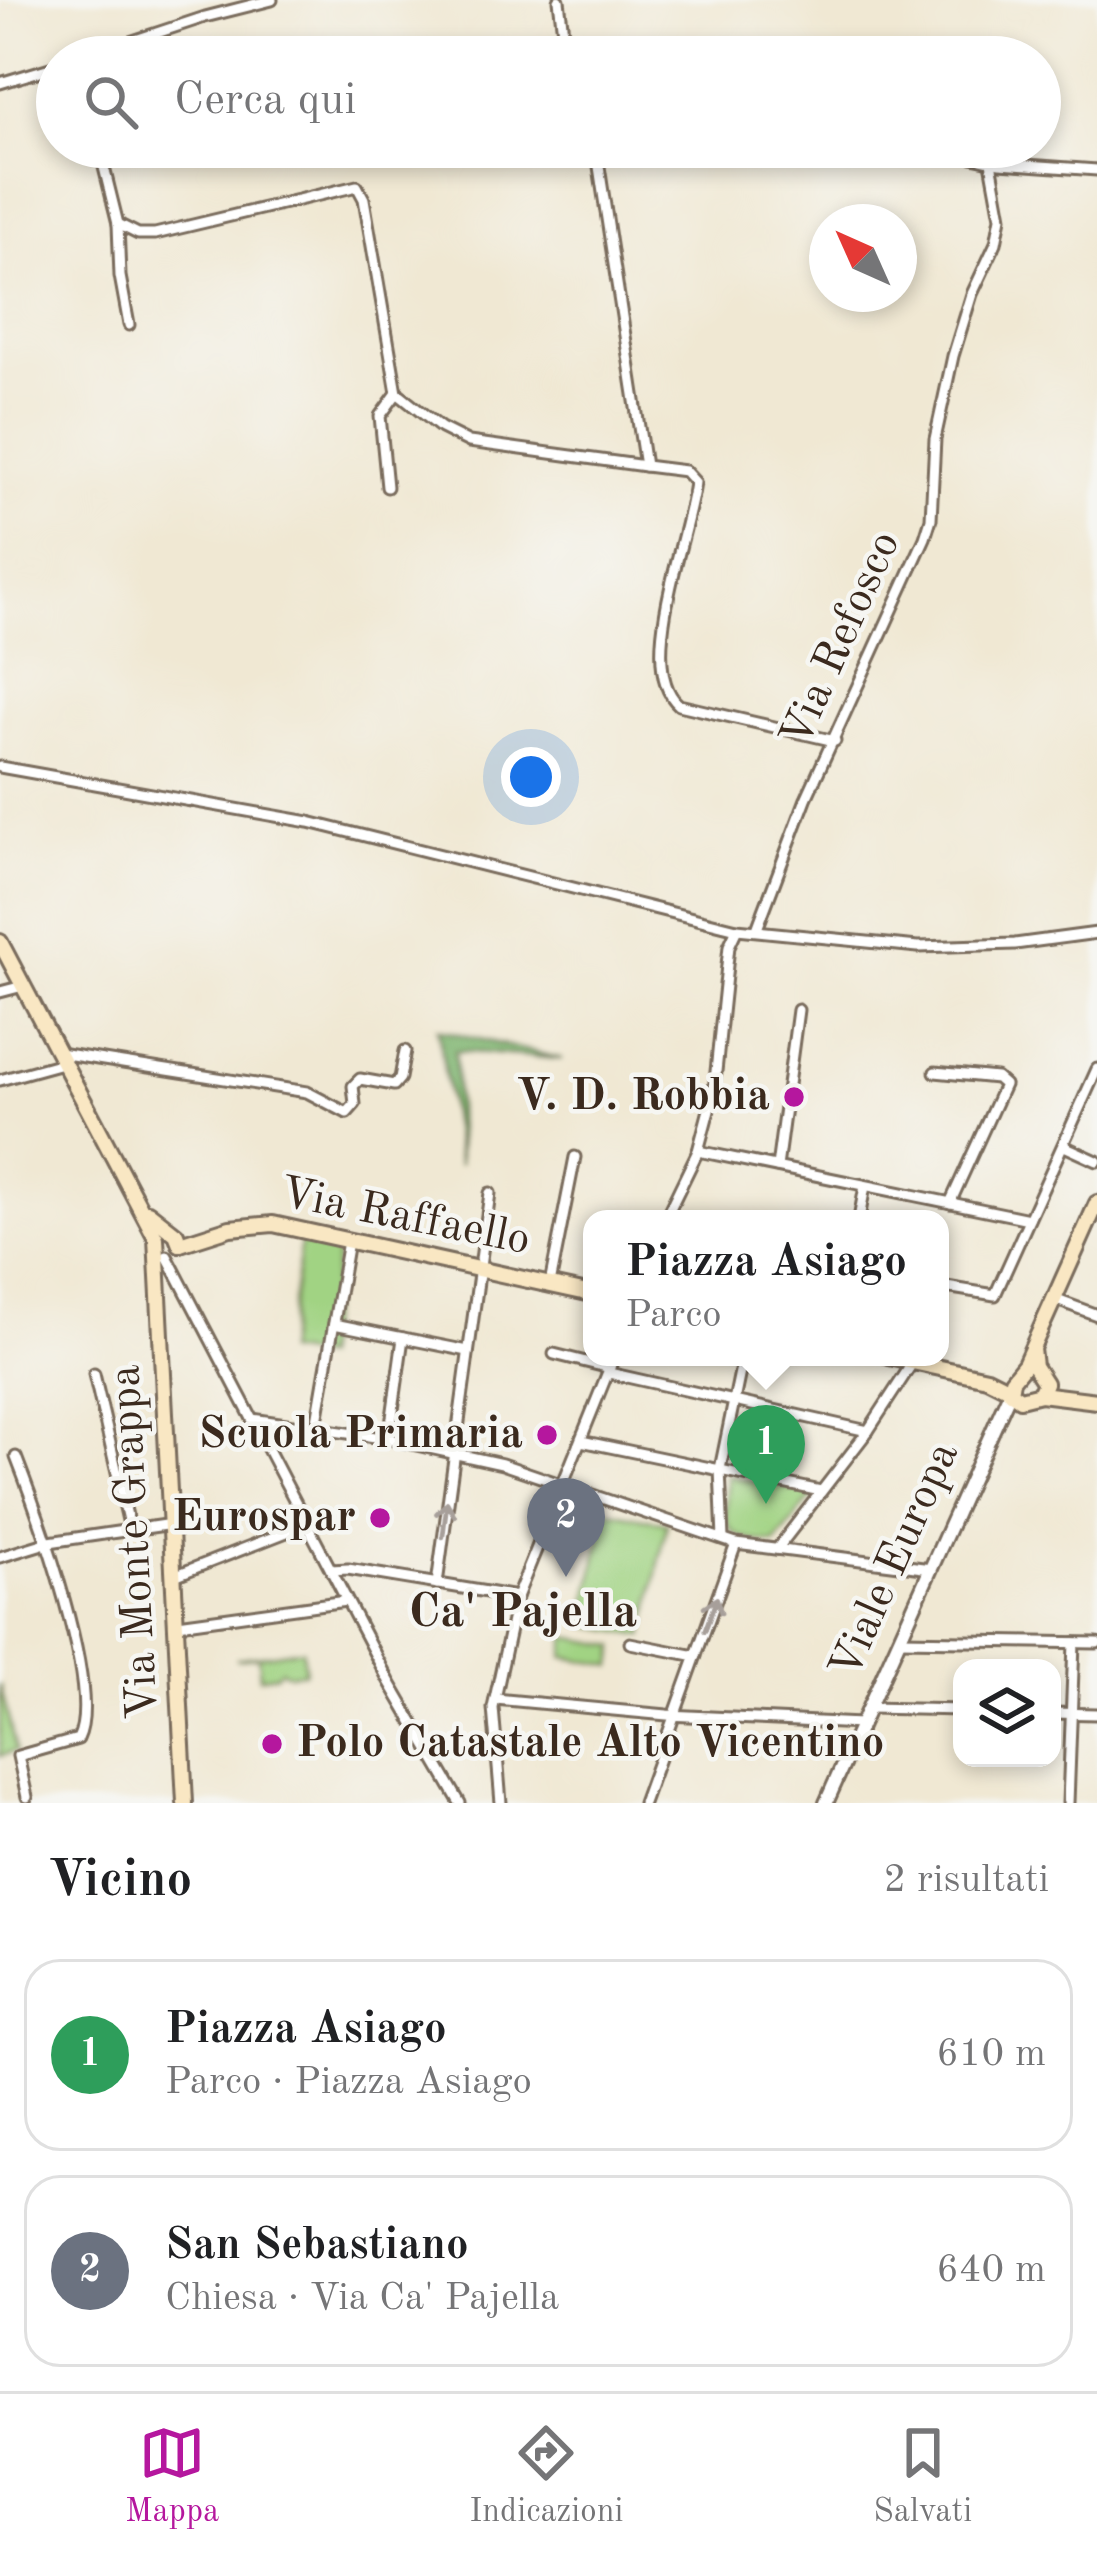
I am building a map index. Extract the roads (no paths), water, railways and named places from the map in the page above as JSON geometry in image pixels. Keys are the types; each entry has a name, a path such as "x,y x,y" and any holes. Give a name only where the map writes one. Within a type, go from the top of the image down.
{"main road":[{"path":"0,942 136,1200 169,1244"},
{"name":"Viale Europa","path":"1015,1386 1097,1203"},
{"name":"Via Raffaello","path":"169,1244 230,1228 273,1224 583,1292"},
{"name":"Via Monte Grappa","path":"169,1244 160,1278 185,1803"},
{"path":"1032,1348 1032,1360 1046,1383 1040,1394"},
{"path":"932,1366 1040,1394 1097,1401"},
{"path":"1015,1386 1041,1375"},
{"path":"1041,1375 1063,1394"}],"street":[{"path":"147,36 272,0"},
{"path":"560,0 564,36"},
{"path":"0,83 36,72"},
{"path":"1061,167 1097,170"},
{"path":"104,168 118,224 120,276 129,325"},
{"path":"599,168 645,466"},
{"name":"Via Refosco","path":"757,929 806,799 914,570 931,519 935,439 953,356 972,294 996,243 1001,217 992,168"},
{"path":"118,224 138,234 155,234 357,186 364,199 397,393 450,434 469,442 686,471 695,482 672,573 664,639 668,694 679,705 836,740"},
{"path":"387,487 380,416 397,393"},
{"path":"0,767 309,822 737,929 918,947 1015,944 1097,933"},
{"path":"668,1210 698,1150 714,1091 729,946 737,929"},
{"path":"0,992 22,986"},
{"path":"777,1167 798,1010"},
{"path":"0,1080 60,1058 308,1092 347,1113 352,1110 353,1086 360,1079 394,1085 405,1051"},
{"path":"949,1287 995,1295 1097,1069"},
{"path":"935,1072 996,1078 1004,1085 950,1204"},
{"path":"1064,1145 1097,1161"},
{"path":"698,1150 1029,1219"},
{"path":"550,1285 575,1157"},
{"path":"861,1210 865,1186"},
{"path":"437,1584 490,1193"},
{"path":"316,1427 348,1241"},
{"path":"169,1244 178,1278 346,1601 460,1803"},
{"path":"1054,1299 1097,1315"},
{"path":"334,1324 468,1352"},
{"path":"389,1439 404,1338"},
{"path":"554,1354 583,1360"},
{"path":"501,1803 495,1699 517,1597 611,1366 868,1431"},
{"path":"723,1539 720,1469 741,1366"},
{"path":"777,1549 911,1366"},
{"path":"94,1374 130,1529"},
{"name":"Viale Europa","path":"826,1803 1015,1386"},
{"path":"252,1419 389,1439 502,1464 736,1544 931,1569"},
{"path":"581,1441 821,1491"},
{"path":"16,1457 49,1542 71,1626 83,1729 78,1739 18,1756 27,1797"},
{"path":"0,1557 49,1542 172,1524"},
{"path":"174,1576 308,1524"},
{"path":"644,1803 736,1544"},
{"path":"331,1570 517,1597"},
{"path":"178,1624 346,1601"},
{"path":"900,1640 1097,1643"},
{"path":"630,1643 696,1656"},
{"path":"1068,1803 1073,1643"},
{"path":"495,1699 673,1715 862,1724"},
{"path":"869,1708 953,1710"},
{"path":"1061,1713 1097,1714"}],"place":[{"name":"V. D. Robbia","path":"794,1097"},
{"name":"Scuola Primaria","path":"547,1435"},
{"name":"Piazza Asiago","path":"766,1504"},
{"name":"Eurospar","path":"380,1518"},
{"name":"San Sebastiano","path":"566,1577"},
{"name":"Polo Catastale Alto Vicentino","path":"272,1744"}],"district":[{"name":"Ca' Pajella","path":"523,1613"}]}
